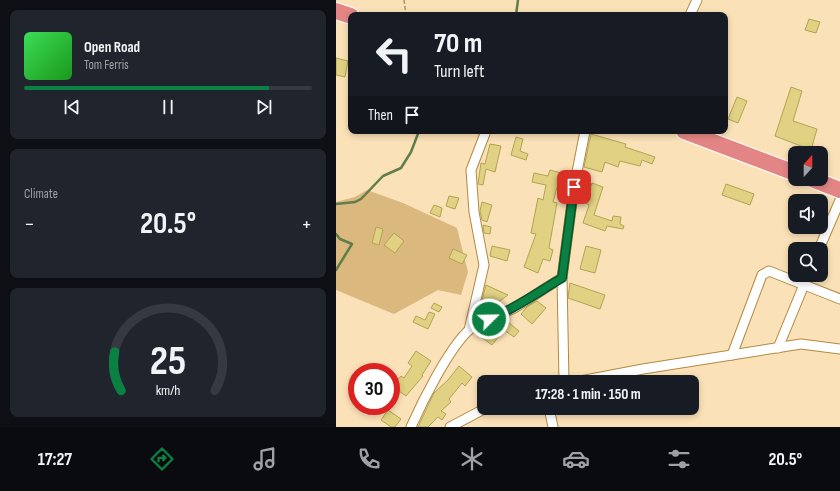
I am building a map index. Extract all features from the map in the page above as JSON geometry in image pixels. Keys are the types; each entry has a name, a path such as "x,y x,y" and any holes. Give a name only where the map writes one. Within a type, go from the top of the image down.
{"highway":[{"path":"336,11 348,15"},
{"path":"692,134 788,170"},
{"path":"828,185 840,190"}],"street":[{"path":"691,12 697,0"},
{"path":"469,330 484,265 474,212 471,170 485,134"},
{"path":"564,375 562,278 574,187 584,134"},
{"path":"822,242 840,200"},
{"path":"732,354 765,272 768,271 840,299"},
{"path":"410,427 454,348 469,330 479,322 515,308 538,291 562,278"},
{"path":"778,348 805,282"},
{"path":"612,375 732,354 801,344 840,350"},
{"path":"450,427 477,413"},
{"path":"550,415 553,427"}],"path":[{"path":"404,0 406,12"}],"shaded area":[{"path":"367,190 403,203 457,228 468,272 461,295 438,290 394,314 336,290 336,202 355,197"}],"building":[{"path":"809,19 820,22 816,33 805,30"},
{"path":"336,58 348,61 345,77 336,75"},
{"path":"791,87 802,91 793,121 817,129 812,146 801,146 775,136"},
{"path":"737,97 747,101 738,123 728,119"},
{"path":"591,134 626,144 625,147 655,157 652,164 642,160 640,166 620,161 618,167 605,162 602,172 584,167"},
{"path":"516,137 523,139 520,151 528,154 526,160 511,155"},
{"path":"490,144 501,146 495,172 486,169 483,185 478,184 481,163 485,164"},
{"path":"550,170 561,173 553,202 557,203 549,248 553,250 550,261 543,259 538,273 524,267 536,234 531,233 538,198 543,200 546,185 532,182 534,173 548,176"},
{"path":"592,183 603,187 594,215 612,221 613,216 621,217 620,224 624,226 623,229 607,226 605,231 583,223 589,205 585,203"},
{"path":"726,184 754,194 750,205 722,195"},
{"path":"449,196 459,198 455,209 446,206"},
{"path":"482,202 492,205 487,222 482,220 480,211"},
{"path":"434,205 442,208 440,217 430,213"},
{"path":"483,225 491,227 490,234 484,233"},
{"path":"376,227 383,229 379,245 372,243"},
{"path":"394,233 404,241 395,253 384,245"},
{"path":"492,246 510,250 507,261 490,256"},
{"path":"586,246 601,250 595,273 580,269"},
{"path":"453,249 467,255 462,264 449,258"},
{"path":"570,283 605,295 600,309 568,298"},
{"path":"486,285 508,295 493,306 482,300"},
{"path":"537,301 546,308 532,324 521,314 527,307"},
{"path":"434,303 442,307 439,312 431,308"},
{"path":"429,312 435,314 428,329 413,322 416,316 425,320"},
{"path":"504,319 519,331 514,337 504,330 492,345 476,333 484,327 491,332 500,321"},
{"path":"416,351 431,361 422,375 423,376 406,396 400,392 400,377 401,376 404,378 412,366 408,363"},
{"path":"459,366 472,377 465,386 462,383 449,399 451,402 441,411 446,414 442,420 438,417 428,427 418,427 434,393 448,380"},
{"path":"384,415 395,415 401,419 395,427 391,427 381,420"}],"waterway":[{"path":"516,12 518,0"},
{"path":"336,204 355,202 361,199 383,176 401,168 411,152 418,134"},
{"path":"336,234 340,239 352,244 336,270"}],"route":[{"path":"489,319 515,308 538,291 562,278 574,187"}]}
